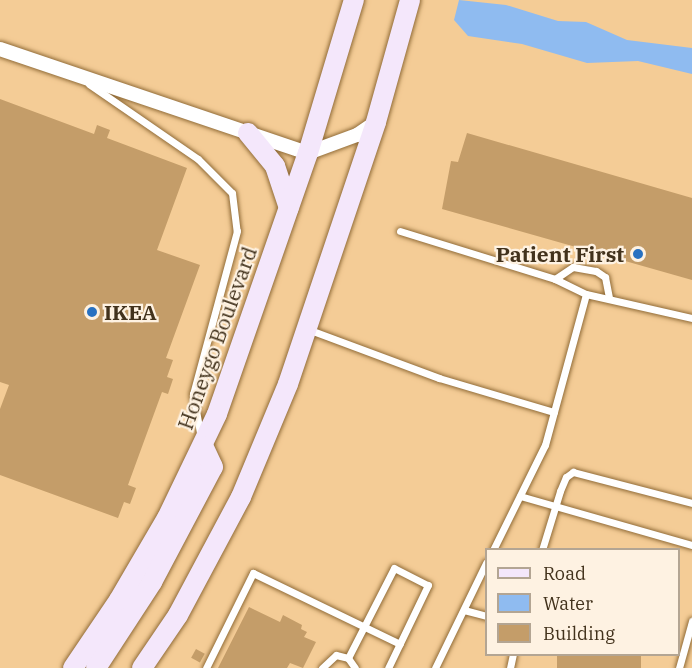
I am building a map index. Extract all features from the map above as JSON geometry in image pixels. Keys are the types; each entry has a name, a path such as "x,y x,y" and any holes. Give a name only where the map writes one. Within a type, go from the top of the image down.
{"main road":[{"name":"Honeygo Boulevard","path":"73,668 130,582 203,446 237,363 308,153 354,0"},
{"path":"399,40 402,0"},
{"path":"142,668 178,615 242,497 308,330 376,122 411,0"},
{"path":"386,88 421,0"},
{"path":"248,133 275,166 289,208"},
{"path":"96,668 152,582 213,467 203,446"}],"street":[{"path":"0,49 308,153 357,135 376,122"}],"lane":[{"path":"77,76 198,159 232,193 237,231 193,394 203,446"},
{"path":"400,231 555,279 586,294 609,297 692,318"},
{"path":"555,279 573,267 596,271 605,276 609,297"},
{"path":"494,548 545,445 586,294"},
{"path":"308,330 439,378 555,412"},
{"path":"542,548 566,477 573,472 692,503"},
{"path":"520,496 692,545"},
{"path":"435,668 485,565"},
{"path":"348,658 394,568 429,585 388,668"},
{"path":"206,668 253,573 400,644"},
{"path":"464,610 485,616"},
{"path":"679,668 692,621"},
{"path":"322,668 331,657 348,658"},
{"path":"348,658 355,668"}],"water":[{"path":"459,0 506,5 558,21 586,22 627,40 692,48 692,74 638,61 587,63 522,44 468,36 454,20"}],"building":[{"name":"IKEA","path":"0,99 94,134 97,125 110,130 107,138 187,168 157,250 200,265 166,358 173,360 167,377 173,379 168,394 162,392 128,485 136,488 130,504 124,502 118,518 0,475 0,409 9,385 0,382"},
{"path":"467,133 692,198 692,280 442,209 451,161 458,162"},
{"path":"249,607 280,622 283,615 302,625 301,629 307,632 304,637 316,642 303,668 290,663 287,668 218,668"},
{"path":"196,649 205,654 200,663 191,658"},
{"path":"557,656 641,656 641,668 557,668"}],"place":[{"name":"Patient First","path":"638,254"},
{"name":"IKEA","path":"92,312"}]}
